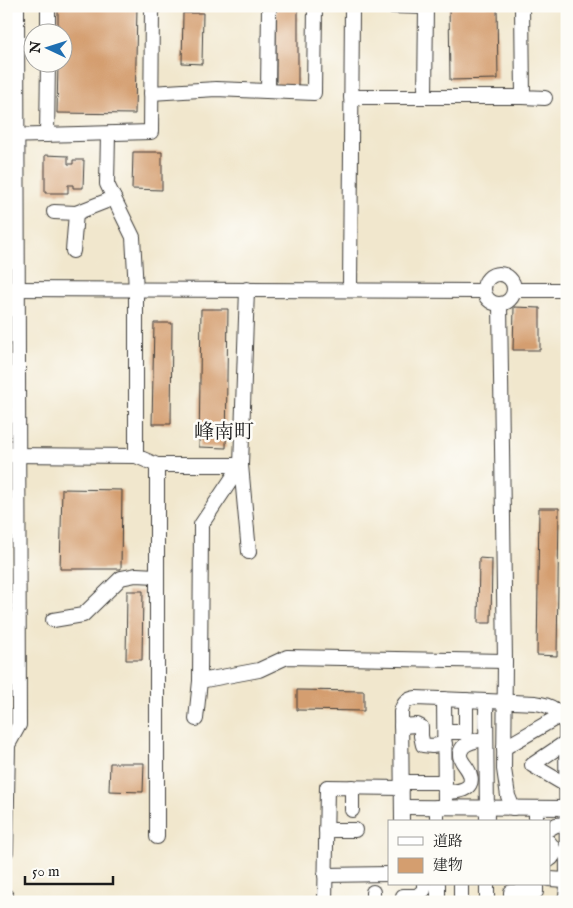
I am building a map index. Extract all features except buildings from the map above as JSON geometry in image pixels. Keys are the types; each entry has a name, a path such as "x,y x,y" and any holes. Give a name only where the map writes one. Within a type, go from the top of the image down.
{"lane":[{"path":"6,7 17,6 12,136 12,455 18,725 8,744 6,852"},
{"path":"48,6 48,22"},
{"path":"12,136 151,132 152,6"},
{"path":"268,91 269,6"},
{"path":"151,93 216,88 314,93 315,6"},
{"path":"350,290 352,6"},
{"path":"391,6 426,7 425,97"},
{"path":"522,6 522,98"},
{"path":"47,135 48,72"},
{"path":"351,97 546,98"},
{"path":"108,134 107,184 133,237 136,290 136,456"},
{"path":"54,212 76,214 114,198"},
{"path":"73,251 76,214"},
{"path":"495,274 502,274 513,282 514,290 512,297 507,302 500,304 493,302 487,298 484,291 484,284 488,278 495,274"},
{"path":"12,289 484,291"},
{"path":"247,289 241,465 249,552"},
{"path":"514,290 567,290"},
{"path":"500,304 505,702 504,769 508,796 513,808"},
{"path":"12,455 136,456 157,464 241,465"},
{"path":"157,464 157,837"},
{"path":"196,719 200,681 201,525 241,465"},
{"path":"52,620 83,615 122,578 136,575 157,576"},
{"path":"200,681 259,670 287,657 504,661"},
{"path":"402,820 401,712 405,702 413,698 546,704 561,715 566,726 567,881 550,879"},
{"path":"438,820 445,787 444,699"},
{"path":"401,726 417,726 421,728 423,745 432,746 445,738 466,732 466,700"},
{"path":"486,701 487,815"},
{"path":"504,748 561,715"},
{"path":"325,902 326,787 402,785 445,787 463,791 471,782 471,776 461,759 460,754 463,747 468,743 486,739"},
{"path":"566,742 532,765 566,785"},
{"path":"352,787 352,810"},
{"path":"402,807 441,807 487,815 513,808 536,815 566,808"},
{"path":"550,828 556,825 566,824"},
{"path":"326,830 355,830"},
{"path":"550,843 554,848 554,854 550,859"},
{"path":"325,875 388,874"},
{"path":"403,894 417,896 424,890 424,886"},
{"path":"438,886 438,902"},
{"path":"462,886 462,902"},
{"path":"487,886 487,902"},
{"path":"511,902 511,892 536,892 536,886"},
{"path":"563,902 567,886"},
{"path":"6,896 8,902"}],"district":[{"name":"峰南町","path":"224,432"}]}
